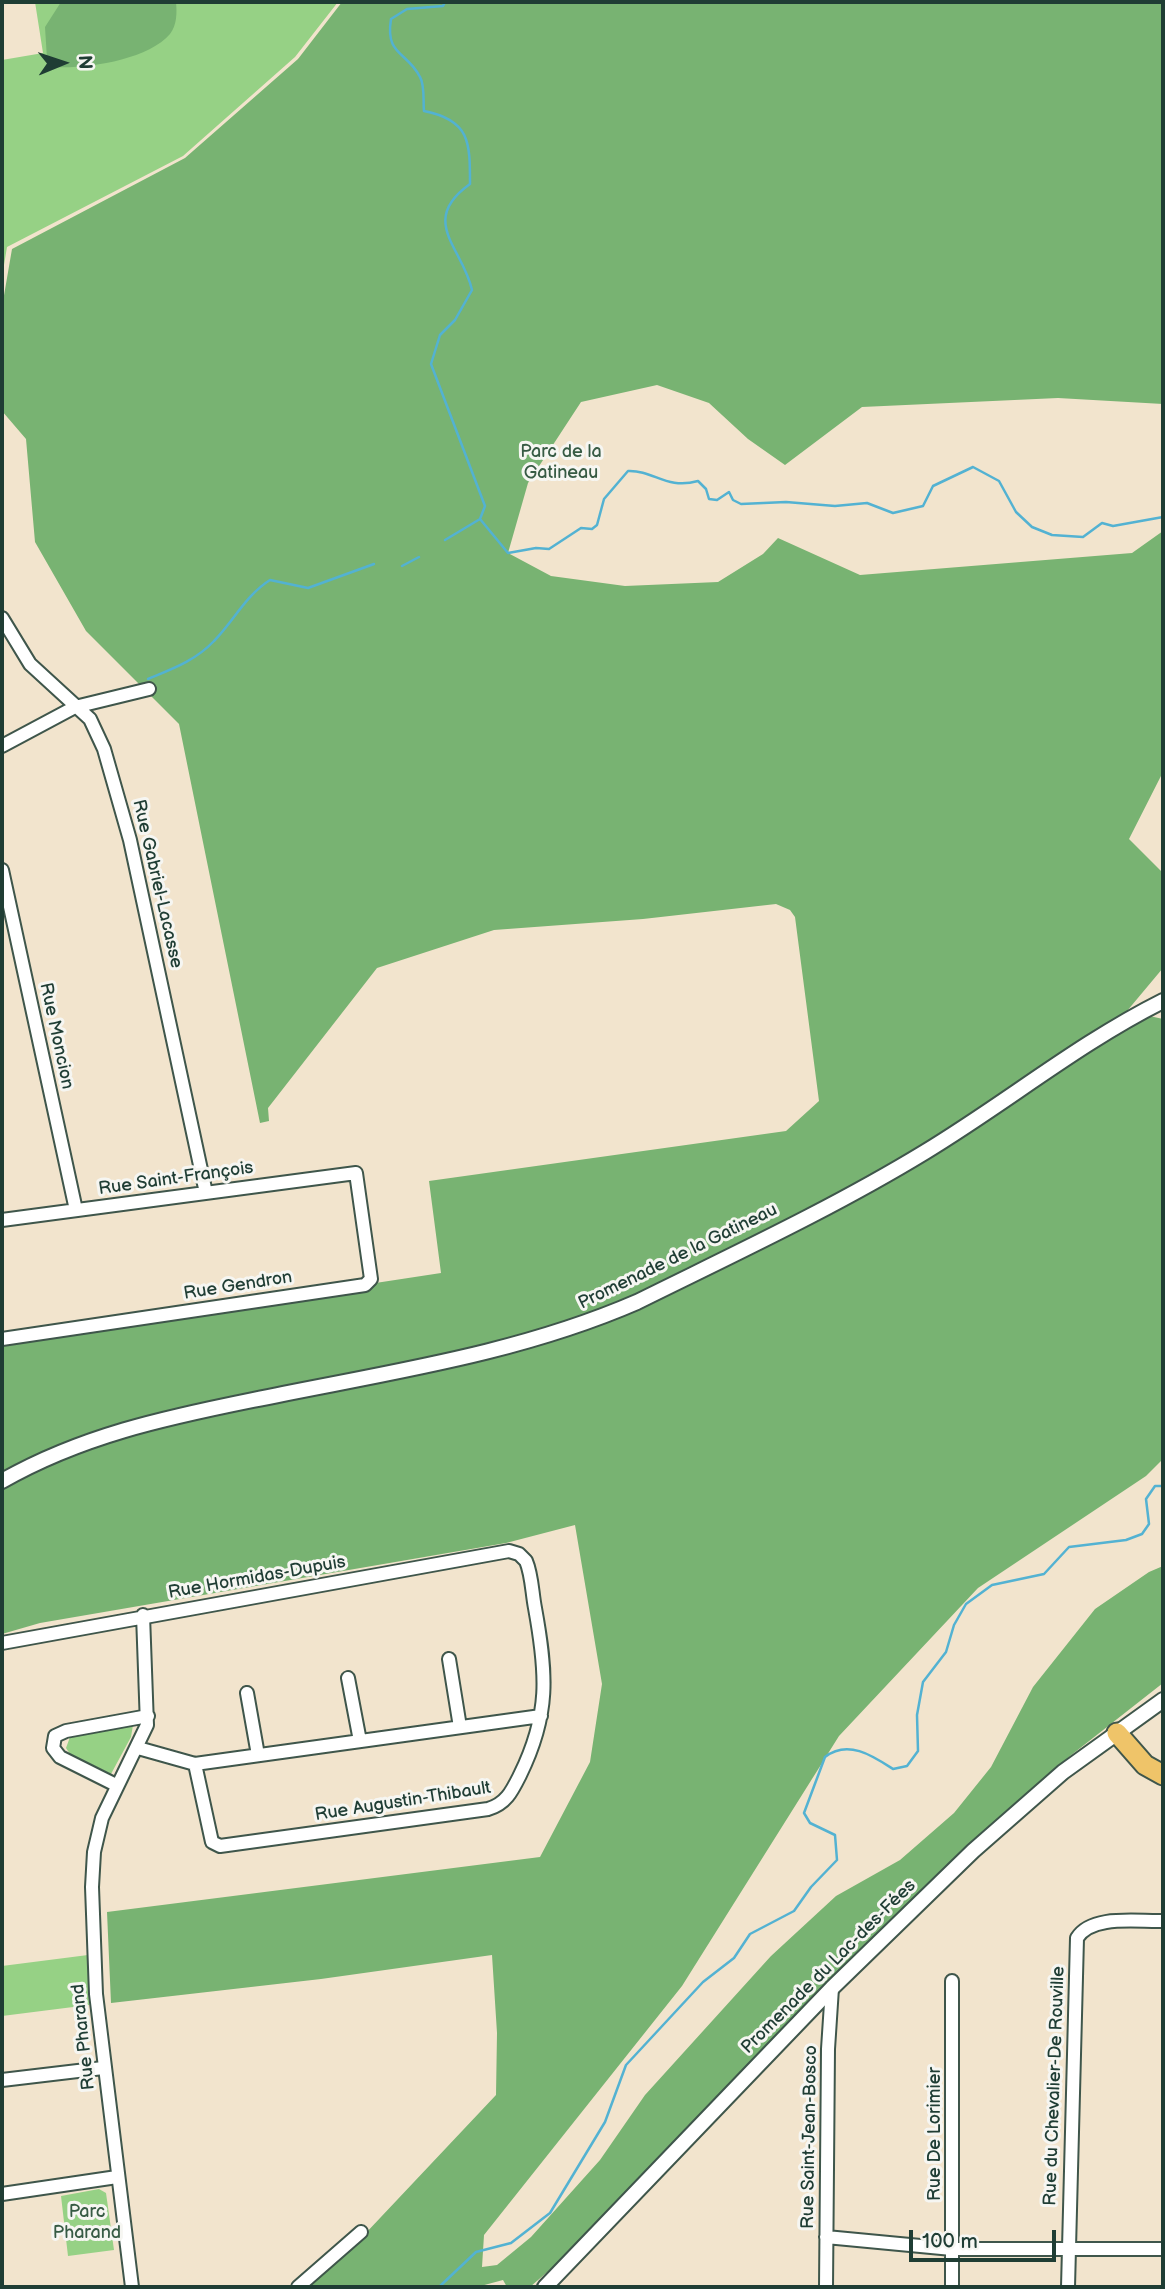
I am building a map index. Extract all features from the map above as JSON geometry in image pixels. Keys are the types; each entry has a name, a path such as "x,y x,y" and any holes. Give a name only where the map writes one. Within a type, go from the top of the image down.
{"highway":[{"path":"1118,1732 1145,1765 1163,1775"}],"street":[{"name":"Rue Gabriel-Lacasse","path":"2,618 30,664 95,726 124,813 206,1193"},
{"path":"2,746 75,707 149,689"},
{"name":"Rue Moncion","path":"2,870 76,1210"},
{"name":"Promenade de la Gatineau","path":"2,1481 68,1448 135,1425 510,1348 595,1320 671,1285 904,1165 1107,1031 1163,1001"},
{"name":"Rue Saint-François","path":"2,1220 356,1173"},
{"name":"Rue Gendron","path":"2,1339 365,1285 371,1279 356,1173"},
{"name":"Rue Hormidas-Dupuis","path":"2,1643 143,1615 509,1551 519,1554"},
{"name":"Rue Augustin-Thibault","path":"195,1764 209,1836 215,1844 231,1846 495,1807 505,1801 538,1738 545,1663 528,1565 519,1554"},
{"name":"Rue Pharand","path":"132,2287 103,2068 96,1994 92,1868 97,1833 117,1785 138,1748 148,1716 143,1615"},
{"path":"449,1659 460,1727"},
{"path":"348,1678 360,1741"},
{"path":"247,1693 258,1755"},
{"name":"Promenade du Lac-des-Fées","path":"545,2287 832,1988 982,1843 1063,1772 1163,1700"},
{"path":"117,1785 60,1757 53,1748 55,1736 66,1731 148,1716"},
{"path":"138,1748 195,1764 541,1716"},
{"name":"Rue du Chevalier-De Rouville","path":"1068,2287 1077,1942 1083,1930 1106,1923 1163,1921"},
{"name":"Rue De Lorimier","path":"952,1980 952,2287"},
{"name":"Rue Saint-Jean-Bosco","path":"826,2287 828,2049 832,1988"},
{"path":"2,2080 103,2068"},
{"path":"2,2194 117,2177"},
{"path":"298,2287 361,2232"},
{"path":"826,2237 952,2249 1163,2249"}],"green space":[{"path":"35,2 338,2 295,57 183,156 7,247 2,277 2,60 43,53"},
{"path":"61,2 176,2 176,19 170,34 160,43 132,56 99,64 54,67 47,59 45,27"},
{"name":"Parc de la Gatineau","path":"342,2 1163,2 1163,404 1058,398 862,407 785,465 748,439 709,403 657,385 581,402 528,483 508,553 551,576 625,586 718,582 763,554 778,538 860,575 1132,553 1163,531 1163,772 1129,839 1163,873 1163,968 1127,1011 1163,1019 1163,1459 1146,1476 978,1588 839,1736 682,1986 484,2235 482,2267 497,2265 531,2237 600,2160 645,2095 771,1956 836,1896 900,1860 954,1813 991,1767 1033,1687 1095,1609 1149,1572 1163,1566 1163,1683 1070,1756 784,2026 576,2247 530,2287 507,2287 503,2280 477,2287 306,2287 364,2235 496,2095 497,2033 492,1955 321,1979 111,2003 107,1912 540,1857 590,1762 602,1684 575,1525 506,1543 40,1623 2,1634 2,1340 441,1273 429,1181 786,1131 819,1101 795,917 790,910 776,904 643,919 494,930 377,968 268,1108 269,1121 260,1123 179,724 86,631 35,542 26,439 2,411 2,307 12,249 185,158 298,59"},
{"path":"133,1725 131,1737 111,1774 70,1754 66,1748 70,1737"},
{"path":"88,1955 89,2005 2,2016 2,1966"},
{"name":"Parc Pharand","path":"99,2189 106,2193 114,2250 68,2256 61,2196"}],"waterway":[{"path":"445,2 443,6 407,9 391,19 390,31 394,47 422,80 424,111 451,120 459,127 468,145 470,184 455,197 447,210 445,223 472,290 455,320 440,335 431,364 485,506 480,519 445,540"},
{"path":"480,519 508,553 536,548 549,549 581,528 592,529 597,525 604,499 628,471 645,473 669,482 698,481 706,489 709,499 717,500 729,492 733,500 741,504 786,502 835,506 867,503 893,513 923,506 933,486 973,467 999,481 1016,512 1032,527 1052,535 1083,537 1102,523 1113,526 1163,517"},
{"path":"402,566 419,557"},
{"path":"148,679 183,664 207,648 254,593 270,580 308,588 374,564"},
{"path":"439,2287 476,2252 511,2243 550,2213 605,2122 626,2065 703,1982 734,1958 750,1934 794,1911 811,1887 837,1860 835,1835 810,1823 804,1813 825,1757 843,1749 851,1749 869,1755 893,1769 907,1766 918,1751 917,1715 923,1682 946,1652 954,1625 966,1604 992,1585 1044,1574 1069,1547 1126,1540 1142,1534 1149,1524 1146,1499 1155,1486 1163,1486"}]}
